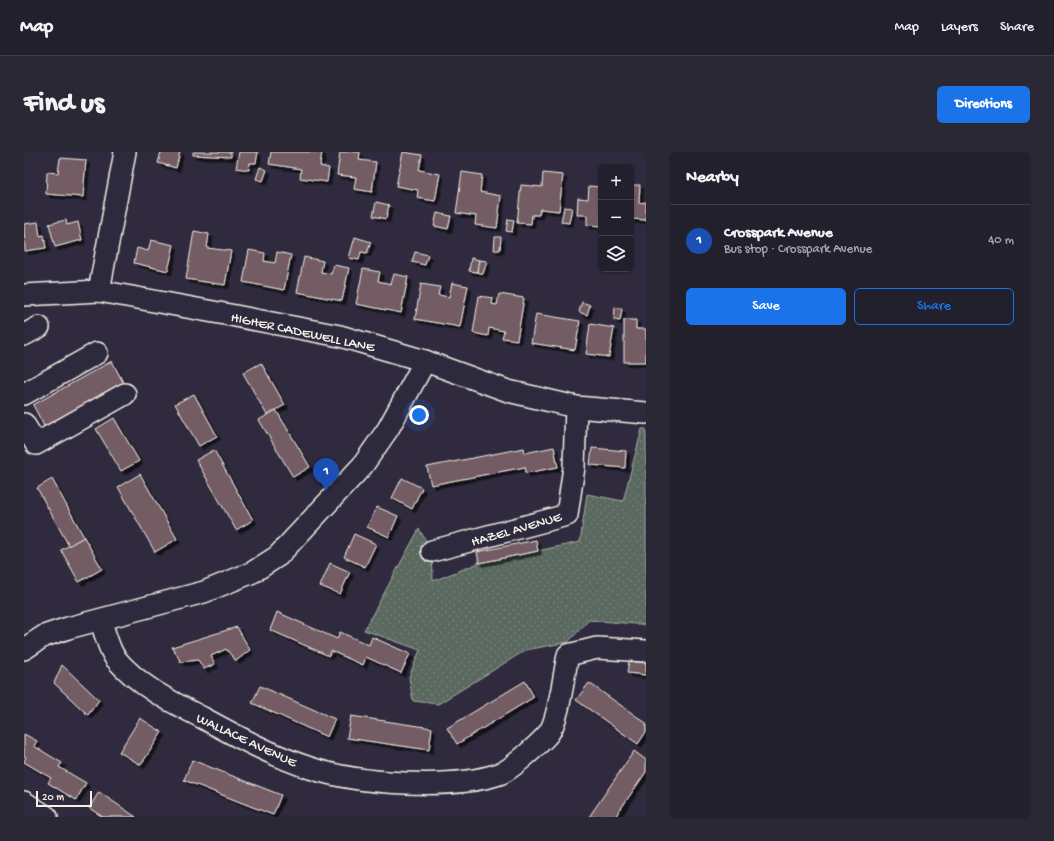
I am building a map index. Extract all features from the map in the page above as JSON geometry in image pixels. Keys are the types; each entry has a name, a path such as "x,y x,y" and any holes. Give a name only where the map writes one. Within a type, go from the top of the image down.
{"street":[{"path":"99,291 125,152"},
{"name":"HIGHER CADEWELL LANE","path":"24,294 99,291 340,336 425,361 508,391 576,407 646,412"},
{"path":"24,394 97,354"},
{"path":"24,649 44,636 204,592 253,572 278,556 363,465 388,429 425,361"},
{"path":"24,424 36,444 125,394"},
{"name":"HAZEL AVENUE","path":"432,552 567,516 574,467 576,407"},
{"name":"WALLACE AVENUE","path":"100,620 115,658 143,684 160,696 253,745 296,763 311,768 365,780 446,784 500,774 521,759 549,733 556,714 568,655 597,648 646,651"},
{"path":"24,802 47,817"}],"green space":[{"path":"642,429 646,429 646,625 589,620 568,642 526,650 438,704 413,701 409,677 420,650 364,630 419,529 432,551 433,581 479,563 580,542 587,494 623,501"}],"building":[{"path":"161,152 180,152 176,168 158,163"},
{"path":"193,152 231,152 231,157 193,155"},
{"path":"239,152 258,152 256,163 250,163 249,170 236,168"},
{"path":"271,152 322,152 320,166 329,168 327,182 300,178 301,169 269,164"},
{"path":"340,152 360,152 359,160 376,162 372,192 354,189 356,177 337,175"},
{"path":"403,152 422,155 419,170 440,174 435,201 417,198 418,190 396,186"},
{"path":"60,158 86,160 83,197 46,194 47,172 58,173"},
{"path":"260,167 267,170 263,181 256,179"},
{"path":"462,172 482,175 480,192 501,196 497,228 475,225 476,216 456,213"},
{"path":"543,173 563,175 559,211 540,209 539,215 532,215 531,224 517,223 521,185 542,187"},
{"path":"634,185 640,185 639,203 646,202 646,220 634,219"},
{"path":"589,186 598,187 598,226 587,225 587,215 577,215 578,198 588,199"},
{"path":"376,202 389,205 386,219 373,216"},
{"path":"564,207 572,208 569,223 561,222"},
{"path":"437,213 451,216 448,229 434,226"},
{"path":"508,219 514,220 512,232 506,231"},
{"path":"66,220 67,225 78,222 82,240 55,247 49,224"},
{"path":"38,222 40,236 44,235 46,248 25,251 24,224"},
{"path":"194,231 209,234 207,248 231,251 225,285 186,279"},
{"path":"355,237 371,242 367,253 361,252 359,260 349,258"},
{"path":"495,237 501,237 500,250 494,250"},
{"path":"151,240 174,245 168,271 134,263 137,248 148,251"},
{"path":"249,250 265,253 264,261 275,263 277,252 291,255 284,290 243,282"},
{"path":"415,252 428,255 425,265 412,262"},
{"path":"304,257 323,261 321,272 331,274 334,265 349,268 342,301 297,292"},
{"path":"471,258 479,260 477,272 469,271"},
{"path":"479,260 487,261 483,274 477,272"},
{"path":"363,269 380,272 378,281 391,284 394,274 408,277 401,313 356,304"},
{"path":"452,283 468,286 460,327 415,319 421,284 440,287 438,295 449,297"},
{"path":"499,294 524,298 517,340 502,338 504,331 489,328 488,336 473,333 479,296 493,298 492,304 497,305"},
{"path":"582,302 590,305 587,315 579,312"},
{"path":"615,307 622,309 620,321 614,320"},
{"path":"536,314 580,321 575,350 531,343"},
{"path":"624,320 636,320 636,329 646,329 646,362 624,362"},
{"path":"590,324 614,328 609,357 586,354"},
{"path":"112,361 124,384 45,428 33,405"},
{"path":"261,363 285,405 267,415 243,373"},
{"path":"194,394 217,436 199,446 175,404"},
{"path":"276,410 310,467 293,477 259,420"},
{"path":"114,418 139,461 121,471 96,429"},
{"path":"554,447 558,467 526,473 525,467 431,485 427,467 524,448 525,453"},
{"path":"592,448 626,451 625,468 590,465"},
{"path":"214,450 253,520 236,530 196,460"},
{"path":"140,474 177,539 155,552 118,487"},
{"path":"402,478 422,488 412,509 392,498"},
{"path":"52,479 84,537 69,546 37,488"},
{"path":"377,507 398,516 389,537 367,527"},
{"path":"354,534 376,544 365,567 344,557"},
{"path":"84,537 102,569 79,582 61,550"},
{"path":"536,540 538,551 479,563 477,552"},
{"path":"330,563 350,572 340,594 320,586"},
{"path":"277,612 337,639 340,632 369,645 372,637 410,654 401,673 366,657 363,665 331,651 329,656 270,630"},
{"path":"237,627 250,650 236,661 226,649 211,656 215,664 204,669 198,660 181,662 172,647"},
{"path":"629,661 646,663 646,675 627,673"},
{"path":"62,665 99,700 88,715 54,683"},
{"path":"525,681 534,697 457,744 447,728"},
{"path":"589,683 646,723 646,732 638,744 576,700"},
{"path":"260,686 335,719 327,737 252,703"},
{"path":"351,716 432,728 429,750 347,738"},
{"path":"140,718 162,732 141,765 119,752"},
{"path":"24,734 37,741 34,746 62,763 59,767 86,783 76,800 48,783 51,778 24,762 26,757 24,756"},
{"path":"634,751 646,760 646,772 615,817 589,817"},
{"path":"192,760 281,795 273,815 184,780"},
{"path":"99,792 136,817 103,817 89,808"}],"place":[{"name":"Crosspark Avenue","path":"326,491"}]}
